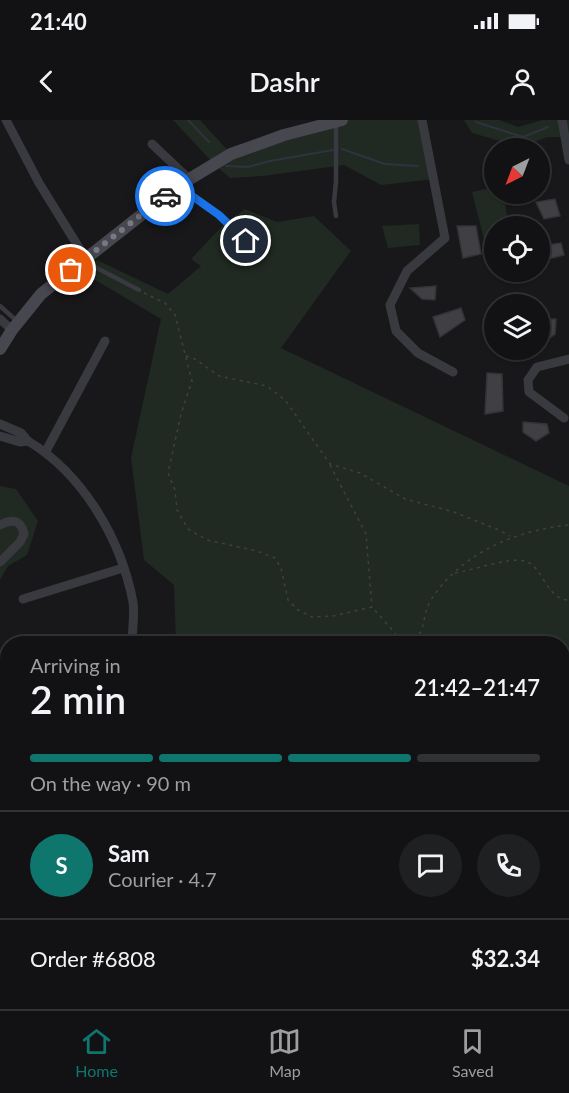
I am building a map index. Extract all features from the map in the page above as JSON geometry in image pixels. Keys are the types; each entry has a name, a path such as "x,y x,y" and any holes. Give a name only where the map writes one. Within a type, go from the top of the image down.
{"main road":[{"path":"0,350 15,326 41,294 184,183 231,154 284,135 339,121"}],"street":[{"path":"6,120 39,183 86,259"},
{"path":"422,120 445,238 407,271 390,305 396,331 418,353 453,372"},
{"path":"562,120 569,160"},
{"path":"152,144 184,183"},
{"path":"0,319 15,326"},
{"path":"46,451 105,341"},
{"path":"566,421 529,392 528,380 537,367 569,359"},
{"path":"28,441 20,442 3,437 5,426 21,433 28,441 46,451 75,478 102,516 123,568 134,604 132,636"},
{"path":"0,525 7,521 17,521 24,534 20,542 0,562"},
{"path":"23,599 123,568"}],"lane":[{"path":"336,216 334,202 339,121"},
{"path":"184,183 246,241"},
{"path":"86,259 93,266 139,290"},
{"path":"0,306 15,326"}],"path":[{"path":"139,290 165,303 175,315 192,381 181,414 168,473 176,490 177,510 188,529 207,540 257,551 275,558 281,568 288,600 298,610 312,617 333,616 372,607"},
{"path":"186,356 219,376 267,386 285,400 330,464 366,534 372,607 398,636"},
{"path":"330,464 360,473 405,499 454,512 500,530 511,537"},
{"path":"414,636 421,632 426,609 432,598 454,573 486,549 511,537 545,527 569,525"},
{"path":"454,573 484,568 507,560 526,562 536,570 547,588 565,600 569,600"}],"shaded area":[{"path":"173,120 200,120 231,154 342,120 422,120 434,179 381,185 344,165 230,178"},
{"path":"464,120 499,120 518,127 542,120 569,120 569,137 490,138 472,133"},
{"path":"484,189 484,204 505,204 507,216 484,216 484,239 472,192"},
{"path":"245,209 277,222 314,216 351,251 281,348 569,486 569,636 176,636 174,585 144,560 131,458 161,319 85,274 97,260 168,294 201,266 191,259 226,222"},
{"path":"419,224 420,245 388,248 382,226"},
{"path":"0,486 16,489 38,521 27,555 8,566 0,580"}],"building":[{"path":"555,199 560,216 550,218 550,216 543,216 537,204 550,204 550,200"},
{"path":"457,226 476,226 481,254 463,258"},
{"path":"561,243 564,255 550,258 550,245"},
{"path":"436,286 435,300 422,299 410,288"},
{"path":"461,308 465,320 440,337 433,317"},
{"path":"550,319 556,319 555,334 550,338"},
{"path":"487,373 502,374 503,411 485,414"},
{"path":"523,422 547,424 549,433 536,441 523,432"}],"waterway":[{"path":"188,120 209,142"},
{"path":"476,122 523,137 548,127"},
{"path":"342,149 385,164 418,166"},
{"path":"226,166 248,167 333,150"}],"way so far":[{"path":"71,270 165,196"}],"route":[{"path":"165,196 178,186 219,215 246,241"}]}
